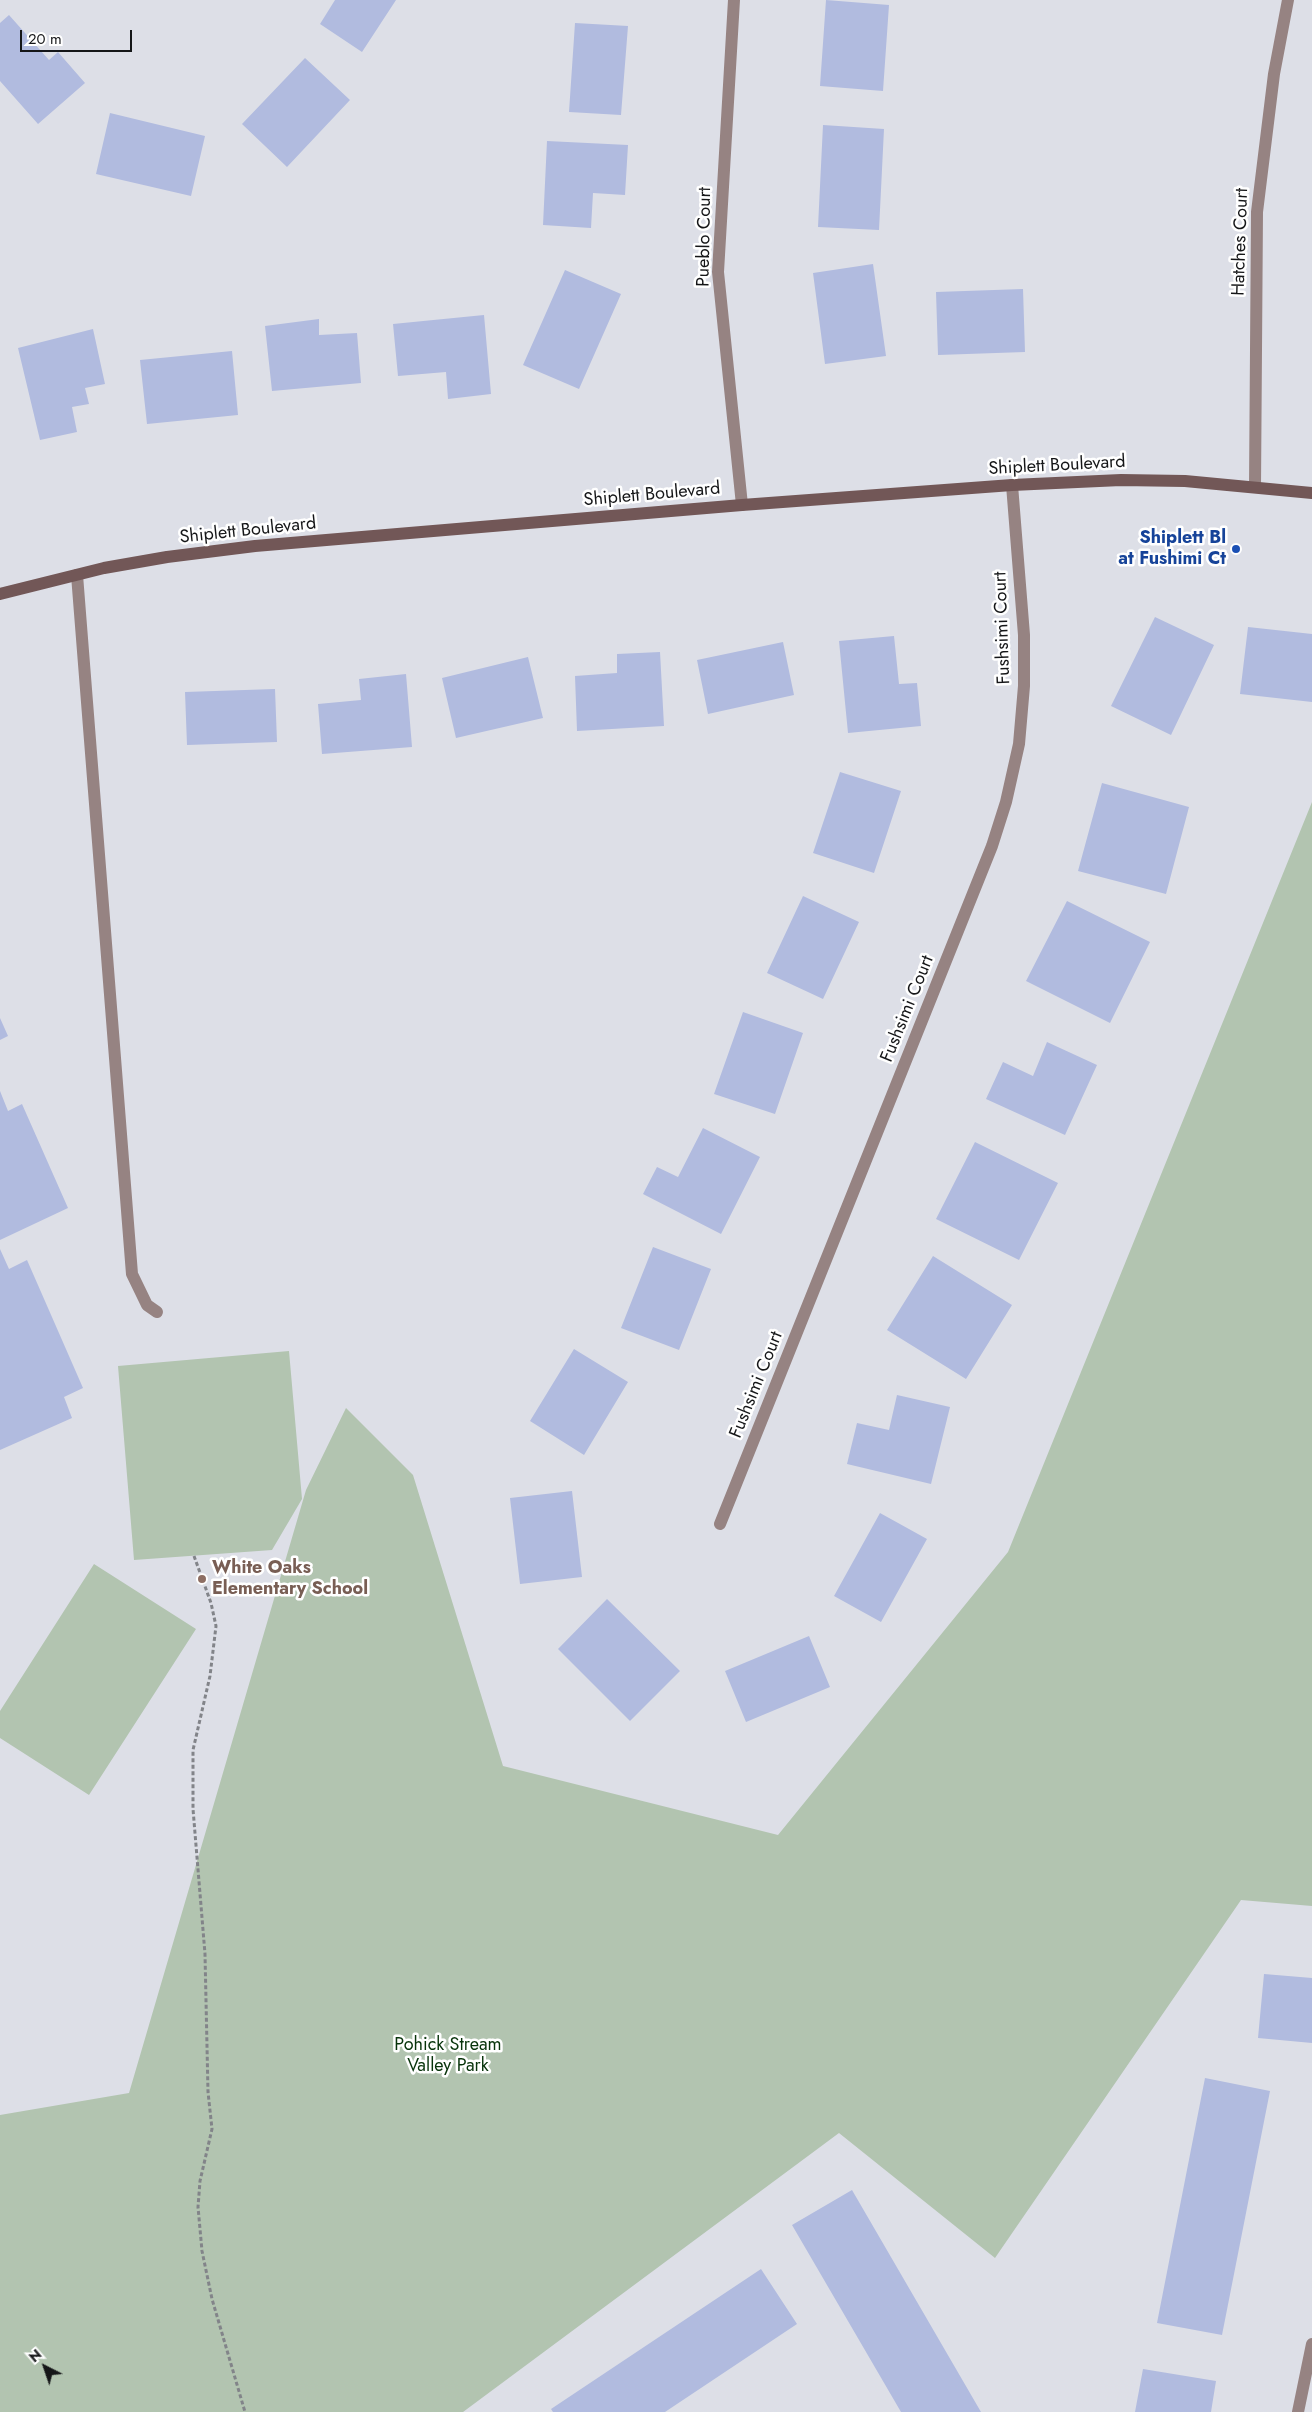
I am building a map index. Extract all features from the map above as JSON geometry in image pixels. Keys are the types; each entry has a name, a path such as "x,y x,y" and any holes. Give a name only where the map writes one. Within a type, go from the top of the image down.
{"street":[{"name":"Pueblo Court","path":"734,0 718,272 742,505"},
{"name":"Hatches Court","path":"1255,487 1257,212 1274,74 1288,0"},
{"name":"Shiplett Boulevard","path":"0,594 77,575 166,557 255,546 742,505 1012,485 1121,480 1185,481 1312,493"},
{"name":"Fushsimi Court","path":"720,1524 988,855 1006,802 1019,744 1024,686 1024,635 1012,485"},
{"path":"77,575 132,1274 147,1305 157,1312"},
{"path":"1298,2412 1312,2344"}],"path":[{"path":"194,1556 211,1603 216,1626 210,1676 193,1750 193,1809 204,1944 208,2092 212,2129 200,2181 198,2208 202,2251 212,2299 245,2412"}],"green space":[{"name":"Pohick Stream Valley Park","path":"1312,802 1312,1906 1241,1900 995,2258 839,2133 463,2412 0,2412 0,2115 129,2093 306,1490 346,1408 413,1475 503,1766 778,1835 1008,1552"},
{"path":"289,1351 302,1499 272,1550 134,1560 118,1366"},
{"path":"94,1564 196,1629 89,1795 0,1738 0,1711"}],"building":[{"path":"335,0 396,0 362,52 320,24"},
{"path":"826,0 889,5 883,91 820,86"},
{"path":"9,15 49,60 58,52 85,83 38,124 0,81 0,23"},
{"path":"575,23 628,26 621,115 569,112"},
{"path":"305,58 350,100 287,167 242,124"},
{"path":"110,113 205,136 191,196 96,174"},
{"path":"823,125 884,129 879,230 818,227"},
{"path":"547,141 628,145 625,195 593,193 591,228 543,225"},
{"path":"873,264 886,356 825,364 813,273"},
{"path":"565,270 621,294 579,389 523,365"},
{"path":"1023,289 1025,352 938,355 936,292"},
{"path":"484,315 491,394 448,399 446,372 398,376 393,324"},
{"path":"319,319 319,335 357,333 361,383 272,391 265,326"},
{"path":"93,329 105,384 85,388 89,404 72,407 77,432 40,440 18,348"},
{"path":"232,351 238,415 147,424 140,360"},
{"path":"1155,617 1214,645 1171,735 1111,706"},
{"path":"1248,627 1312,634 1312,702 1240,694"},
{"path":"894,636 899,684 917,683 921,726 848,733 839,641"},
{"path":"783,642 794,695 708,714 697,660"},
{"path":"660,652 664,726 577,731 575,676 617,673 617,654"},
{"path":"528,657 543,718 456,738 442,678"},
{"path":"406,674 412,747 322,754 318,704 361,700 359,679"},
{"path":"275,689 277,742 187,745 185,692"},
{"path":"840,772 901,791 874,873 813,853"},
{"path":"1102,783 1189,807 1166,894 1078,871"},
{"path":"803,896 859,922 823,999 767,973"},
{"path":"1067,901 1150,942 1110,1023 1026,981"},
{"path":"743,1012 803,1033 775,1114 714,1094"},
{"path":"0,1018 8,1036 0,1040"},
{"path":"1047,1042 1097,1065 1065,1135 986,1099 1003,1062 1033,1076"},
{"path":"0,1091 8,1111 22,1104 68,1208 0,1240"},
{"path":"703,1128 760,1157 721,1234 643,1194 657,1167 678,1177"},
{"path":"975,1142 1058,1183 1019,1260 936,1219"},
{"path":"653,1247 711,1269 679,1350 621,1328"},
{"path":"0,1249 9,1269 27,1260 83,1388 64,1397 72,1418 0,1450"},
{"path":"933,1256 1012,1305 966,1379 887,1330"},
{"path":"574,1349 628,1382 584,1455 530,1421"},
{"path":"897,1395 950,1407 931,1484 847,1464 857,1423 889,1430"},
{"path":"572,1491 582,1577 520,1584 510,1498"},
{"path":"880,1513 927,1539 881,1622 834,1596"},
{"path":"607,1599 680,1671 630,1721 558,1649"},
{"path":"809,1636 830,1687 746,1722 725,1671"},
{"path":"1264,1974 1312,1978 1312,2043 1258,2038"},
{"path":"1205,2078 1270,2091 1222,2335 1157,2323"},
{"path":"852,2190 981,2412 901,2412 792,2225"},
{"path":"761,2269 797,2324 665,2412 553,2412 551,2409"},
{"path":"1143,2369 1216,2381 1211,2412 1135,2412"}],"place":[{"name":"Shiplett Bl at Fushimi Ct","path":"1236,549"},
{"name":"White Oaks Elementary School","path":"202,1579"}]}
